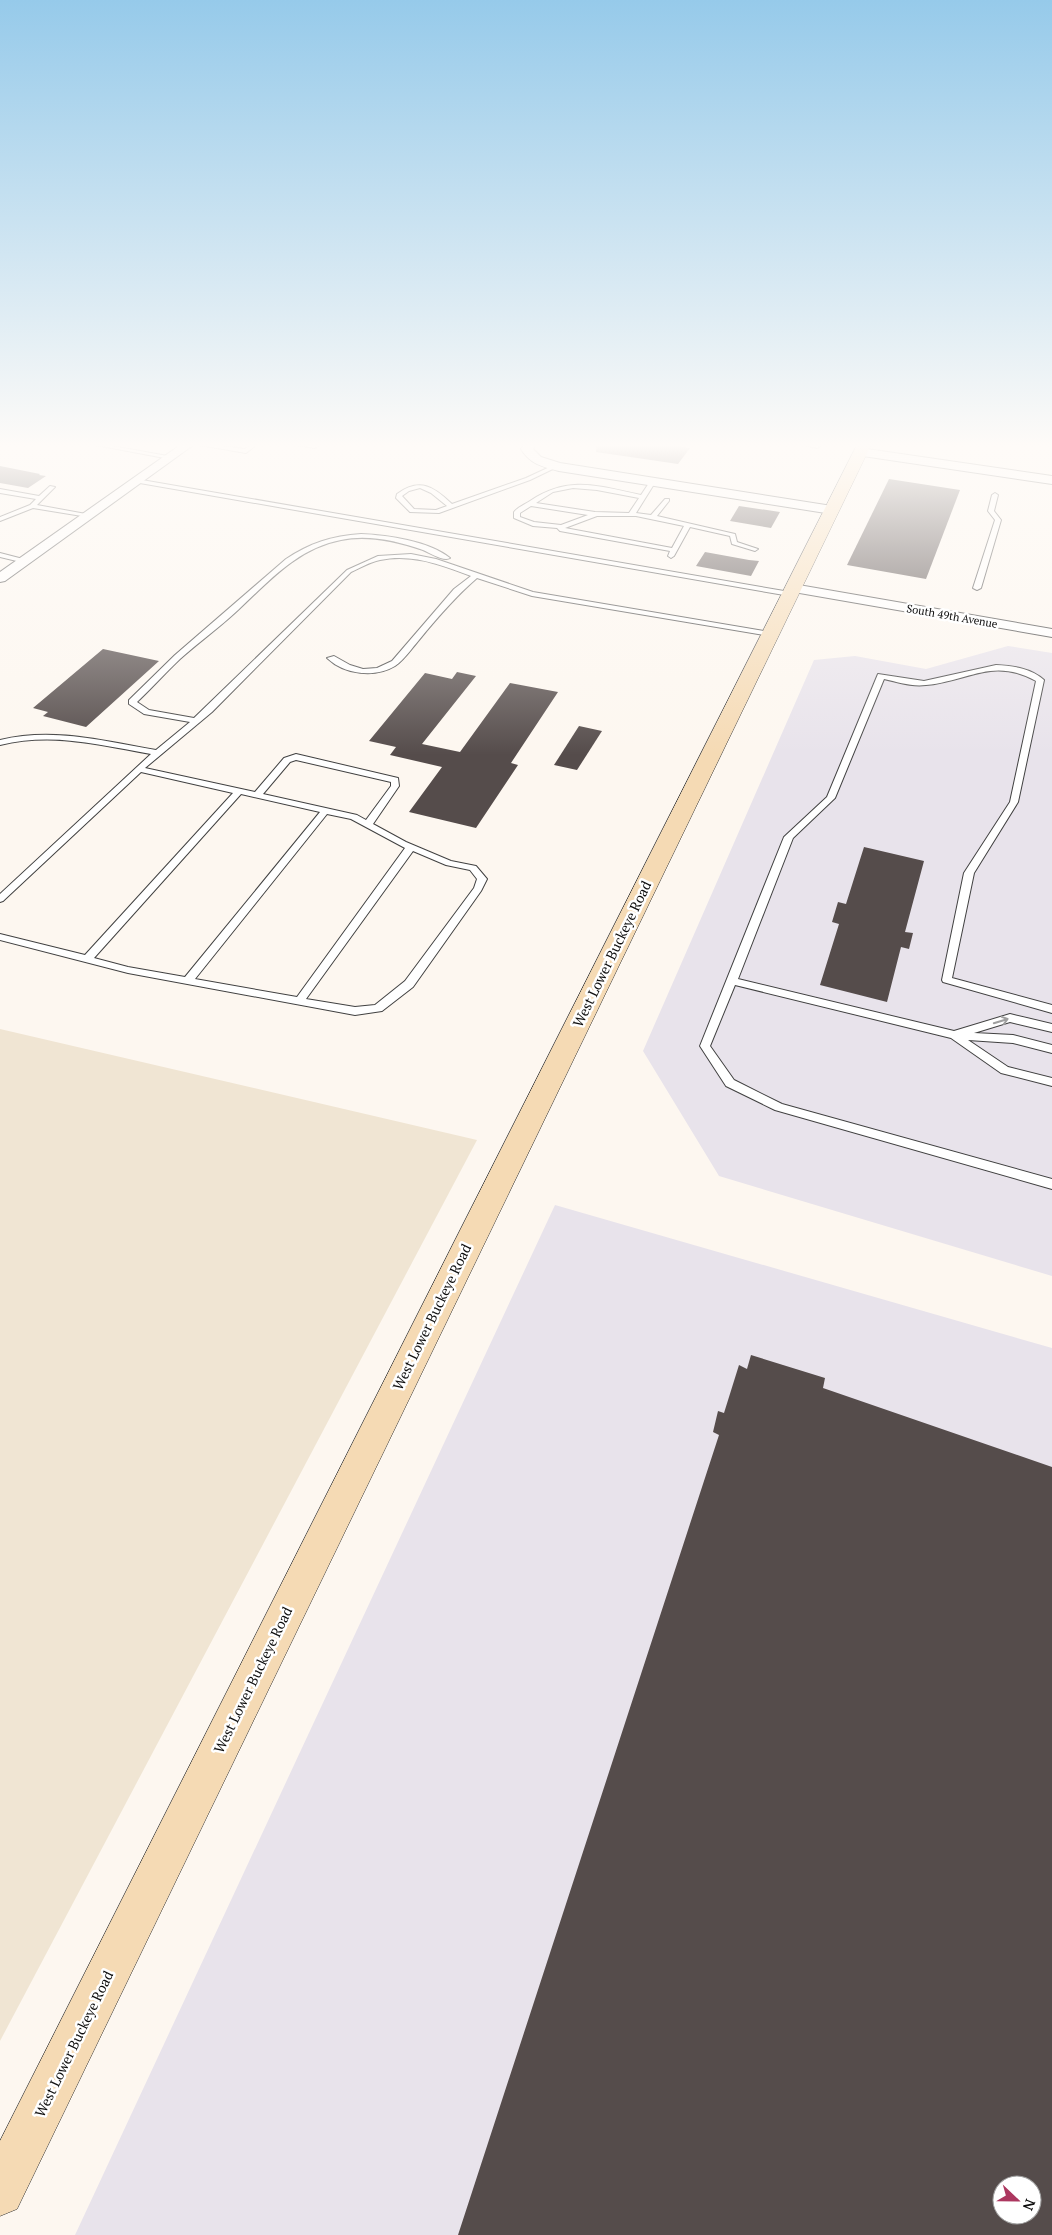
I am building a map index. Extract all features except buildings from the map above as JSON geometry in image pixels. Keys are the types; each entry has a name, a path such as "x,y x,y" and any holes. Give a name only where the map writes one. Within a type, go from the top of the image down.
{"main road":[{"name":"West Lower Buckeye Road","path":"0,2192 814,547"}],"street":[{"path":"0,578 43,547"},
{"name":"South 49th Avenue","path":"792,591 1052,633"}],"lane":[{"path":"196,721 147,712 132,702 177,658 236,608 276,570 310,547"},
{"path":"423,547 454,561 467,572"},
{"path":"531,547 792,591"},
{"path":"642,547 672,554 676,547"},
{"path":"750,547 756,549"},
{"path":"977,588 990,547"},
{"path":"0,555 25,560"},
{"path":"0,899 139,769 196,721 349,571 378,558 411,556 434,560 475,576 532,594 770,634"},
{"path":"331,658 354,671 366,672 386,668 396,663 457,591 475,576"},
{"path":"1052,1008 947,980 969,873 1014,802 1040,680 1028,672 999,666 923,683 881,676 832,798 789,838 705,1046 730,1082 779,1107 1052,1184"},
{"path":"0,743 28,736 43,735 158,753"},
{"path":"257,796 287,760 296,758 395,780 395,786 367,825"},
{"path":"0,937 128,970 355,1011 378,1008 409,984 478,889 482,879 473,868 449,863 411,847 354,817 139,769"},
{"path":"86,959 238,792"},
{"path":"188,980 326,811"},
{"path":"299,1001 411,847"},
{"path":"732,981 954,1035 1013,1039 1052,1049"},
{"path":"954,1035 1010,1018 1052,1028"},
{"path":"954,1035 1005,1070 1052,1082"}],"shaded area":[{"path":"1008,646 1052,653 1052,1276 719,1176 643,1051 814,660 855,656 926,669"},
{"path":"0,1029 477,1140 0,2041"},
{"path":"555,1205 1052,1348 1052,2235 75,2235"}]}
